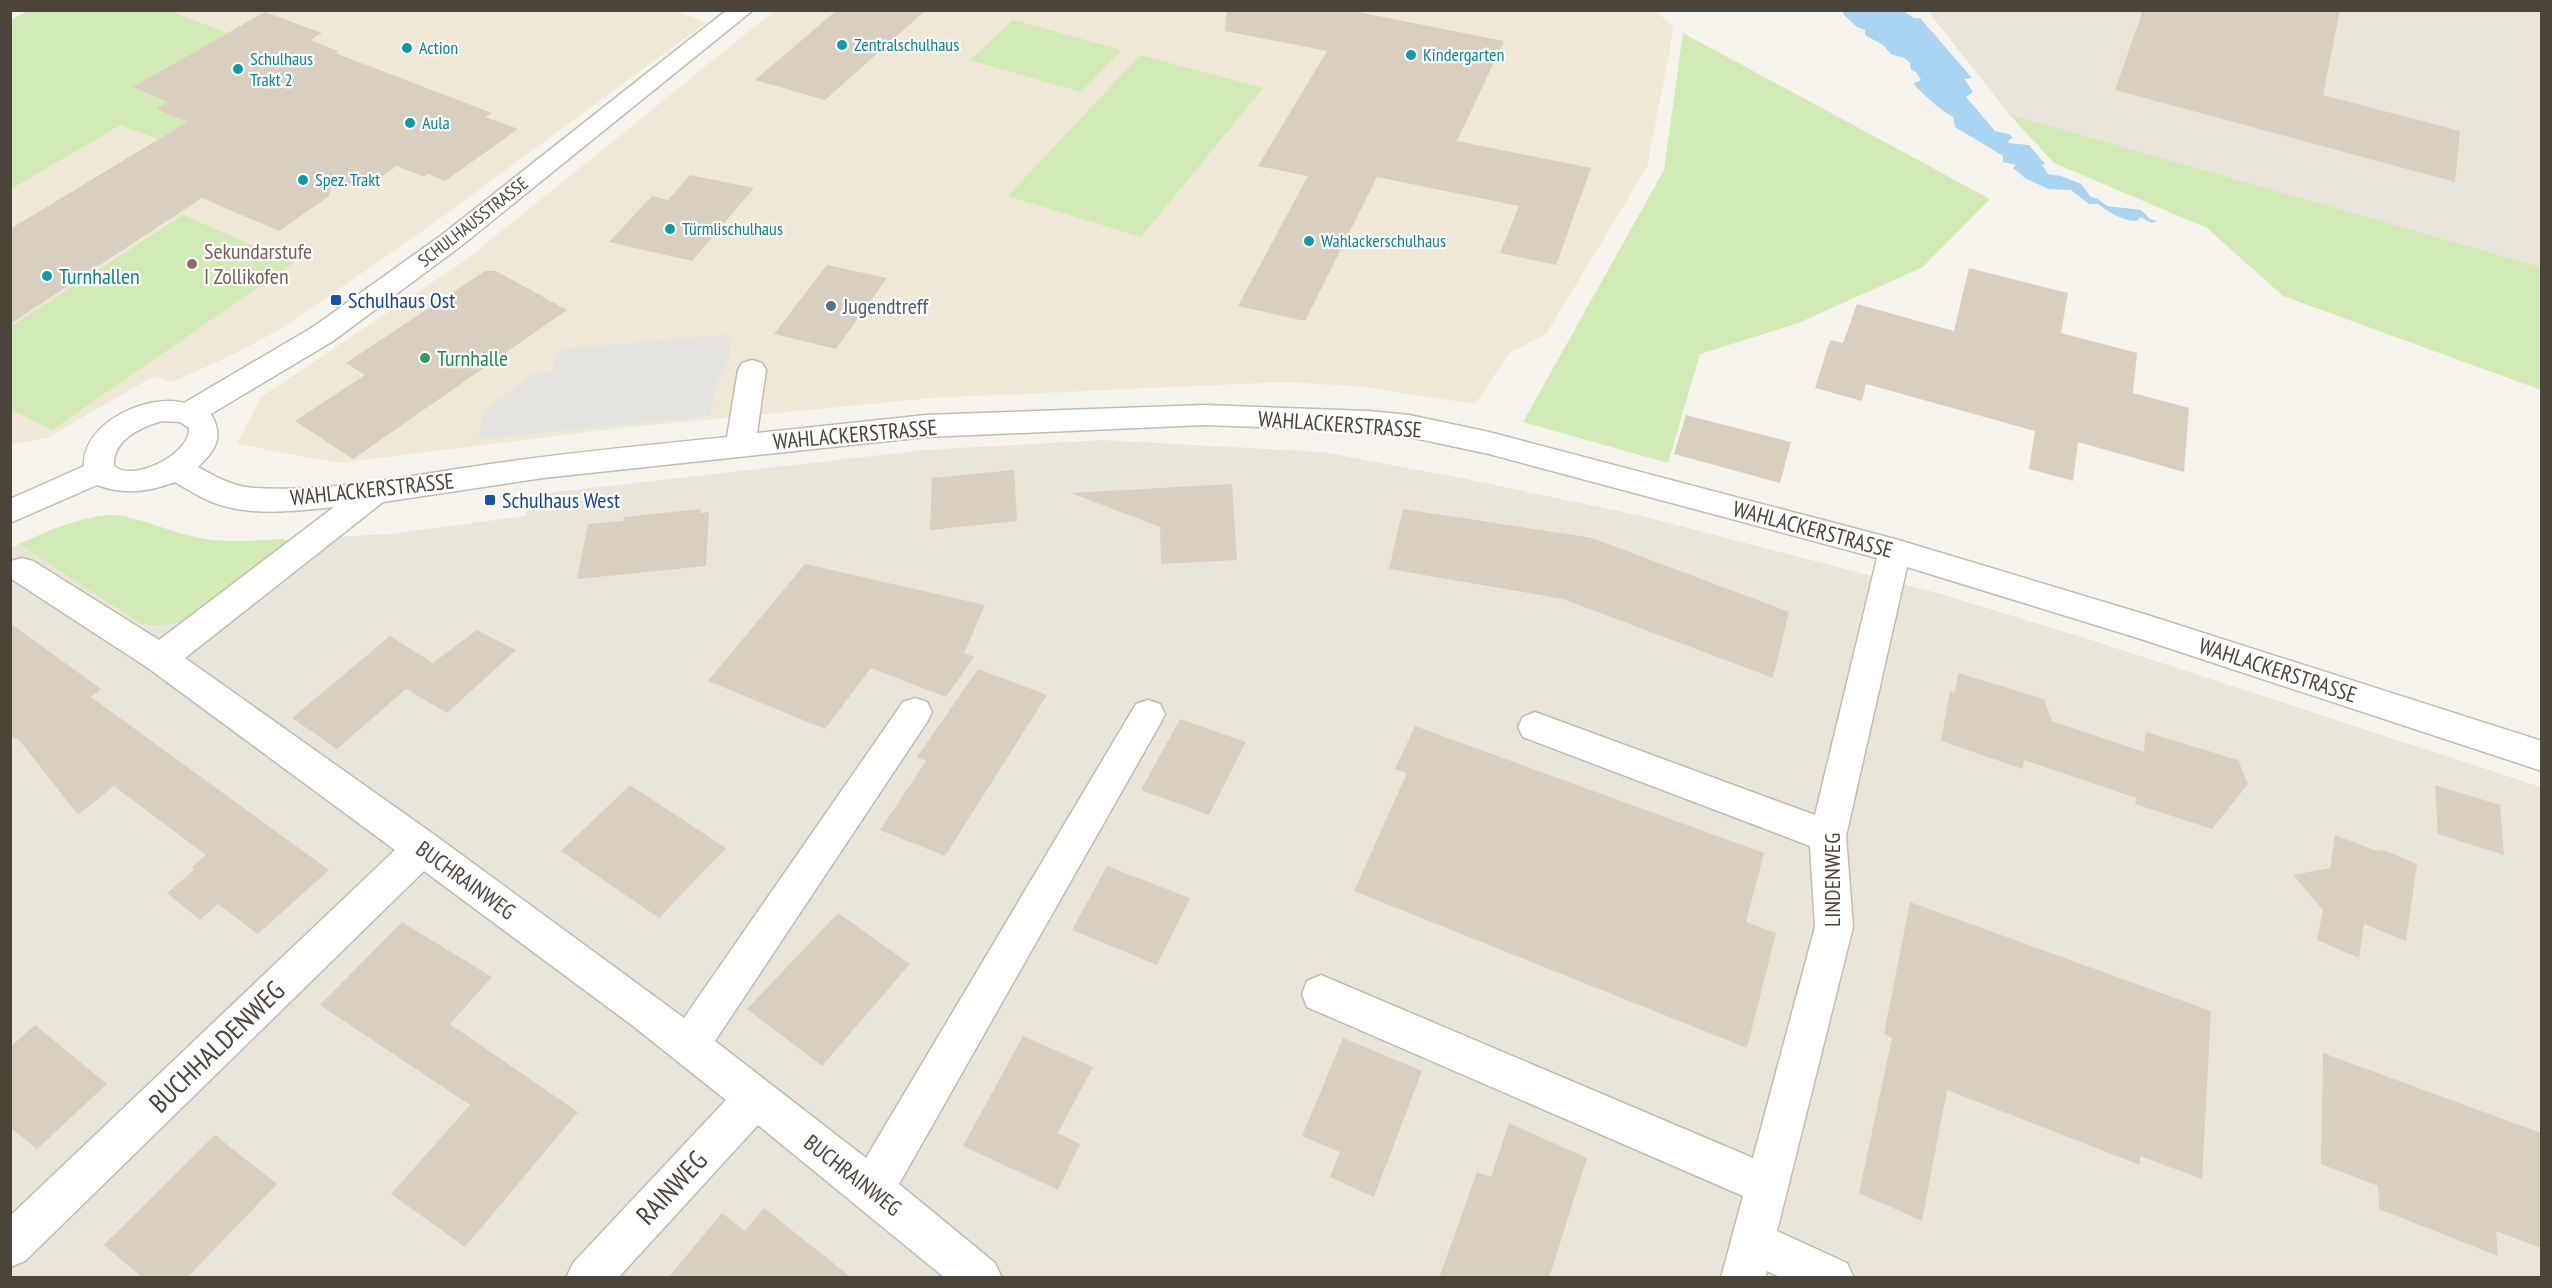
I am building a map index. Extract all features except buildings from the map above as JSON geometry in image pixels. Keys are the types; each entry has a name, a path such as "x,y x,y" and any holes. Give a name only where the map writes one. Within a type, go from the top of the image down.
{"street":[{"name":"SCHULHAUSSTRASSE","path":"190,413 309,344 332,328 452,240 742,10"},
{"path":"740,445 752,370"},
{"path":"162,411 190,413 200,418 205,427 204,436 199,448 175,468 158,476 122,482 109,478 100,471 96,462 106,441 124,426 162,411"},
{"name":"WAHLACKERSTRASSE","path":"175,468 214,491 252,499 297,499 375,492 543,467 926,426 1162,415 1369,421 1446,432 1895,551 2155,630 2541,756"},
{"path":"10,512 100,471"},
{"path":"160,658 375,492"},
{"name":"LINDENWEG","path":"1748,1260 1834,927 1828,836 1895,551"},
{"name":"BUCHRAINWEG","path":"22,570 160,658 423,848 689,1045 872,1189 980,1278"},
{"path":"689,1045 915,712"},
{"path":"872,1189 1148,714"},
{"path":"1535,727 1828,836"},
{"name":"BUCHHALDENWEG","path":"10,1246 423,848"},
{"path":"1321,994 1768,1186"},
{"name":"RAINWEG","path":"588,1278 755,1099"},
{"path":"1748,1260 1832,1278"}],"shaded area":[{"name":"Sekundarstufe I Zollikofen","path":"29,10 671,10 707,22 431,225 283,328 230,356 172,382 154,376 47,438 11,445 10,20"},
{"path":"1654,10 1674,27 1647,167 1546,334 1509,353 1475,404 1356,386 1284,382 932,398 612,429 338,463 237,444 261,397 467,259 774,11"},
{"path":"1928,11 2541,11 2541,267 2009,114"},
{"path":"732,334 730,357 715,388 711,416 478,439 485,411 531,374 553,372 558,349"},
{"path":"1103,440 1322,452 1642,516 1941,594 2091,640 2541,787 2541,1277 11,1277 10,548 55,528 93,517 110,515 126,516 177,533 233,542 389,534 526,516 530,495 925,450"}],"green space":[{"path":"29,11 169,11 228,33 134,87 168,102 156,109 187,122 158,139 120,125 11,189 10,20"},
{"path":"1013,20 1122,50 1081,92 970,60"},
{"path":"1683,33 1990,199 1923,267 1798,323 1700,354 1668,463 1523,422 1664,170"},
{"path":"1140,55 1263,88 1141,237 1008,196"},
{"path":"2009,114 2541,267 2541,390 2283,296 2207,228 2054,163"},
{"path":"183,215 293,263 52,430 11,409 11,326"},
{"path":"110,515 134,519 205,539 235,541 284,539 285,545 186,620 151,625 140,623 19,544 74,522"}],"water":[{"path":"1844,11 1903,11 1914,18 1920,18 1972,78 1964,79 1973,92 1966,97 1995,131 2009,134 2013,138 2008,143 2029,145 2045,164 2042,165 2048,174 2061,176 2081,184 2091,197 2107,206 2141,210 2150,219 2157,221 2152,223 2140,217 2137,221 2121,218 2098,204 2089,204 2071,190 2048,189 2025,178 2013,168 2016,165 2003,162 2003,156 1955,127 1953,117 1916,87 1914,83 1921,80 1916,72 1911,70 1910,63 1903,57 1892,55 1883,45 1865,35 1865,30 1857,27 1843,14"}],"place":[{"name":"Zentralschulhaus","path":"842,45"},
{"name":"Action","path":"407,48"},
{"name":"Kindergarten","path":"1411,55"},
{"name":"Schulhaus Trakt 2","path":"238,69"},
{"name":"Aula","path":"410,123"},
{"name":"Spez. Trakt","path":"303,180"},
{"name":"Türmlischulhaus","path":"670,229"},
{"name":"Wahlackerschulhaus","path":"1309,241"},
{"name":"Sekundarstufe I Zollikofen","path":"192,264"},
{"name":"Turnhallen","path":"47,276"},
{"name":"Schulhaus Ost","path":"336,300"},
{"name":"Jugendtreff","path":"831,306"},
{"name":"Turnhalle","path":"425,358"},
{"name":"Schulhaus West","path":"490,500"}]}
